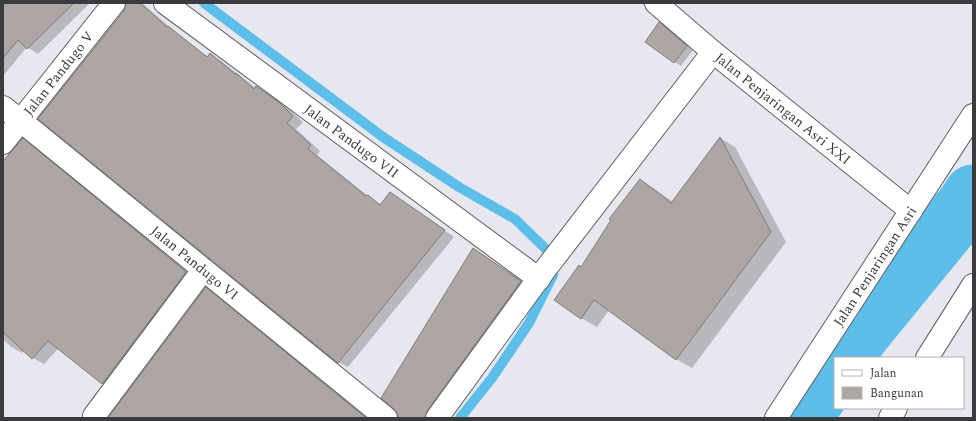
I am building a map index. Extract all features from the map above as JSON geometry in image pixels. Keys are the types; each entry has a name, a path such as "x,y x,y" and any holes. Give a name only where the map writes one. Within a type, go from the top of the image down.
{"street":[{"name":"Jalan Pandugo V","path":"3,143 114,3"},
{"name":"Jalan Pandugo VII","path":"165,3 542,275"},
{"name":"Jalan Penjaringan Asri XXI","path":"656,3 679,11 713,52 911,211"},
{"path":"437,418 542,275 713,52"},
{"name":"Jalan Pandugo VI","path":"3,107 21,120 386,418"},
{"name":"Jalan Penjaringan Asri","path":"776,418 973,115"},
{"path":"94,416 203,270"},
{"path":"928,357 973,285"},
{"path":"890,418 895,409"}],"building":[{"path":"3,3 74,3 27,49 18,40 3,58"},
{"path":"126,3 140,3 167,27 168,26 207,57 210,53 254,89 256,86 280,103 293,116 287,123 311,145 308,149 366,196 368,195 380,205 390,192 445,230 338,363 38,119 124,11"},
{"path":"659,22 687,46 674,63 645,42"},
{"path":"720,137 771,232 676,360 594,300 581,319 554,300 579,265 581,267 611,220 609,219 640,179 671,203"},
{"path":"23,138 186,272 102,384 48,341 32,359 3,332 3,161"},
{"path":"473,248 521,281 427,411 425,418 398,418 394,409 381,398"},
{"path":"206,287 366,418 108,418"}],"waterway":[{"path":"204,3 383,137 459,187 515,219 550,253 553,275 529,323 492,378 460,418"},
{"path":"844,357 862,332 965,206 973,194"},
{"path":"802,418 834,371"}]}
